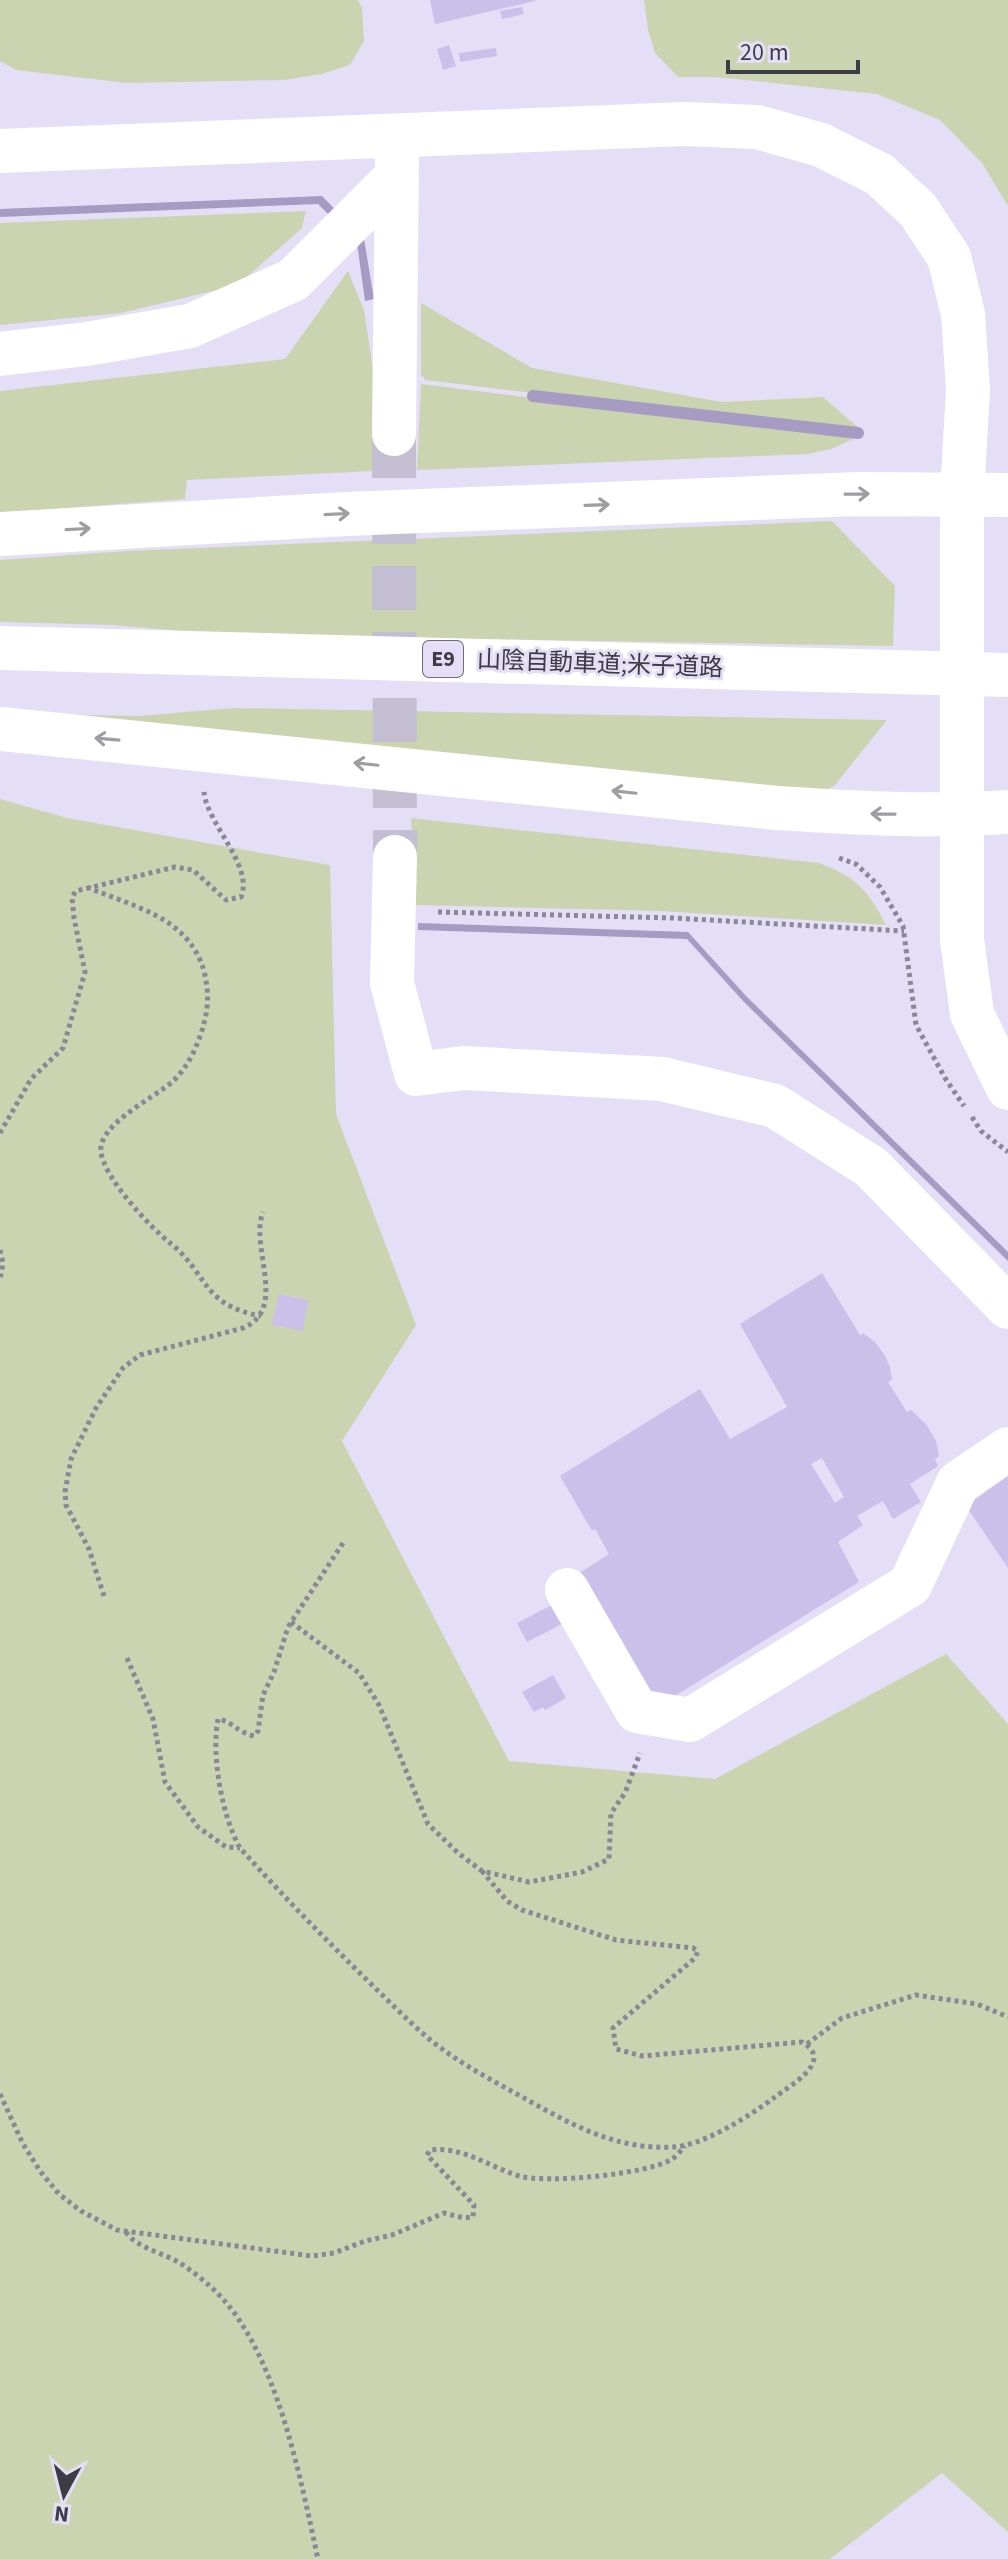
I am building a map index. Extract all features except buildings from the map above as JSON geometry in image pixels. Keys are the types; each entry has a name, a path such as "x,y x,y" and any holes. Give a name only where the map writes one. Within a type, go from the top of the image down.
{"main road":[{"path":"0,151 397,156 685,124 757,127 821,145 879,174 918,210 949,257 963,314 968,389 962,495 962,939 972,1014 1008,1088"},
{"path":"0,354 87,344 190,326 293,280 347,226 397,156"},
{"path":"394,434 397,156"},
{"path":"0,534 346,514 858,494 1008,495"},
{"name":"山陰自動車道;米子道路","path":"0,648 1006,685"},
{"name":"山陰自動車道;米子道路","path":"0,673 885,682"},
{"path":"0,729 777,808 871,814 1008,812"},
{"path":"395,857 392,983 416,1074 464,1068 662,1079 775,1106 871,1167 1008,1307"},
{"path":"567,1590 637,1711 690,1720 910,1585 958,1483 1008,1449"}],"path":[{"path":"0,1133 31,1079 63,1048 85,972 72,897 76,891 175,867 193,870 226,900 241,897 245,888 240,872 227,840 212,820 203,783"},
{"path":"832,855 856,864 880,887 904,931 916,1025 945,1078 981,1131 1008,1152"},
{"path":"87,887 162,917 178,930 191,943 201,962 209,1004 192,1057 173,1081 107,1132 101,1153 116,1183 153,1229 182,1255 210,1293 225,1304 261,1316"},
{"path":"393,911 673,918 904,931"},
{"path":"104,1596 89,1549 66,1505 71,1459 96,1408 123,1368 140,1355 243,1328 261,1316 266,1283 258,1225 263,1212"},
{"path":"0,1250 3,1263 0,1280"},
{"path":"291,1622 359,1673 379,1705 428,1824 482,1871 507,1901 522,1910 616,1940 698,1951 695,1958 613,2028 616,2049 642,2056 802,2042 809,2045 814,2061 810,2071 764,2105 686,2145 642,2147 593,2134 452,2056 428,2038 341,1955 240,1848 229,1829 223,1799 218,1760 218,1719 227,1721 239,1733 254,1736 258,1731 263,1695 291,1622 343,1543"},
{"path":"127,1658 153,1719 165,1782 198,1827 226,1847 240,1848"},
{"path":"482,1871 529,1882 582,1872 609,1859 611,1813 638,1765 649,1713"},
{"path":"807,2044 842,2018 916,1995 977,2004 1008,2017"},
{"path":"0,2094 23,2144 59,2194 81,2211 117,2230 312,2256 334,2253 392,2235 444,2213 473,2217 474,2205 427,2155 430,2150 460,2153 535,2180 656,2166 674,2159 686,2145"},
{"path":"126,2232 127,2236 179,2262 214,2290 248,2333 282,2414 318,2559"}],"green space":[{"path":"0,0 358,0 362,8 364,41 350,65 322,74 284,80 127,83 16,70 0,61"},
{"path":"644,0 1008,0 1008,206 982,163 940,120 877,94 716,77 678,77 655,53"},
{"path":"306,211 302,228 238,285 121,313 0,325 0,223"},
{"path":"348,271 364,310 374,376 373,471 187,480 185,499 0,513 0,391 285,359"},
{"path":"421,303 532,368 722,402 823,397 861,430 827,429 425,380 421,376"},
{"path":"421,384 855,438 831,449 808,454 417,470"},
{"path":"832,521 895,586 893,646 230,635 112,625 0,622 0,560 126,551"},
{"path":"234,708 887,720 835,785 825,791 78,718 79,715 139,716"},
{"path":"0,799 67,818 330,865 336,1114 416,1325 342,1441 509,1761 715,1779 946,1654 1008,1724 1008,2532 942,2473 830,2559 0,2559"},
{"path":"411,818 819,863 860,886 886,925 660,911 415,905"}],"shaded area":[{"path":"322,196 364,239 374,299 365,301 357,243 318,204 0,217 0,209"},
{"path":"418,923 688,932 747,997 1008,1252 1008,1261 743,1001 687,939 418,930"}],"waterway":[{"path":"533,396 858,433"}],"tunnel":[{"path":"394,434 395,857"}]}
